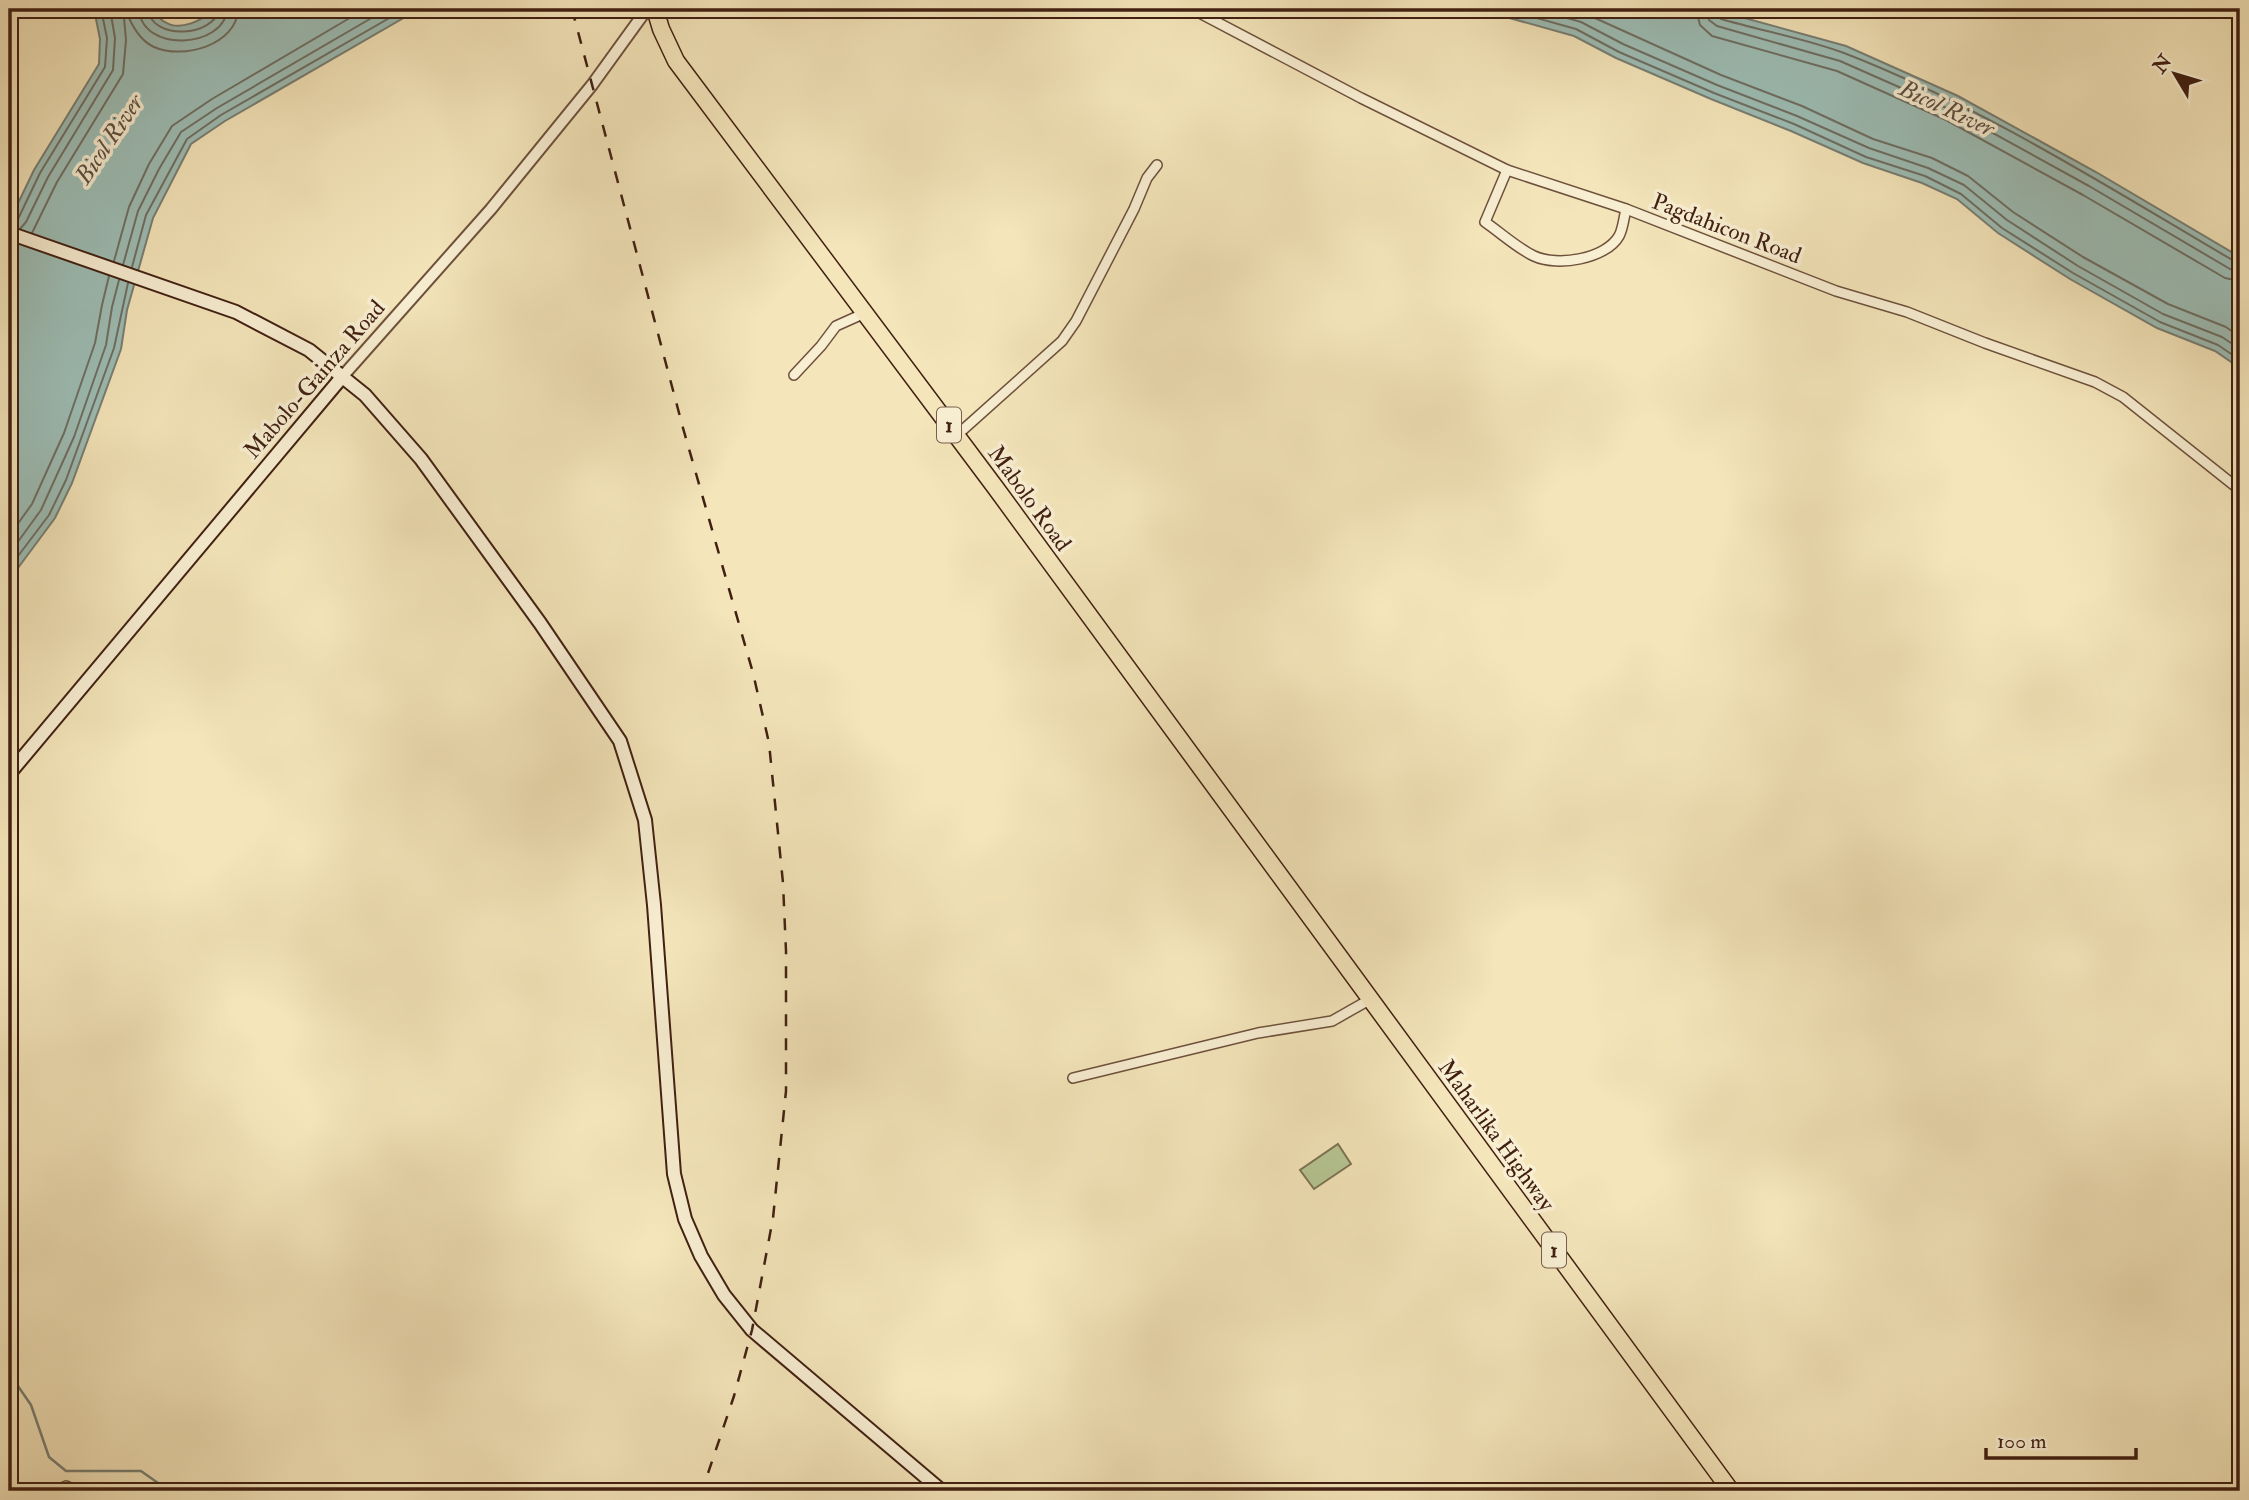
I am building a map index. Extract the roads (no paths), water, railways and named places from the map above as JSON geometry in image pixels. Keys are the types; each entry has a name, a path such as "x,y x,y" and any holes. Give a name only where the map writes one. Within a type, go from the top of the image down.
{"highway":[{"name":"Mabolo Road","path":"655,9 676,61 956,436 1373,1004"},
{"name":"Maharlika Highway","path":"1373,1004 1731,1491"}],"main road":[{"path":"9,233 248,319 309,350 379,409 421,459 540,623 620,741 645,820 674,1174 685,1219 701,1256 724,1295 752,1330 942,1491"},
{"name":"Mabolo-Gainza Road","path":"9,774 342,377"}],"street":[{"name":"Mabolo-Gainza Road","path":"342,377 491,209 592,85 647,9"},
{"name":"Pagdahicon Road","path":"1192,9 1361,98 1507,170 1626,209 1836,291 1907,312 2095,382 2123,397 2240,490"},
{"path":"956,436 1062,341 1076,321 1134,209 1147,178 1157,165"},
{"path":"1507,170 1485,222 1535,257 1557,261 1581,259 1604,250 1619,236 1626,209"},
{"path":"794,375 836,326 865,313"},
{"path":"1073,1078 1258,1033 1332,1021 1373,1004"},
{"path":"56,1491 66,1486 78,1491"}],"water":[{"name":"Bicol River","path":"94,9 152,9 163,21 177,26 198,21 214,9 419,9 225,121 191,144 153,218 127,310 121,349 72,483 55,518 9,580 9,222 34,170 99,64 100,39"},
{"name":"Bicol River","path":"1477,9 1712,9 1846,46 1958,96 2096,172 2240,257 2240,368 2215,351 2157,328 2070,279 1998,233 1957,199 1711,99 1616,58 1574,36"}],"waterway":[{"path":"9,1373 31,1405 49,1457 66,1471 141,1471 158,1483 163,1491"}],"railway":[{"path":"572,9 683,428 753,673 769,743 783,883 786,1091 773,1218 752,1330 734,1396 702,1491"}]}
